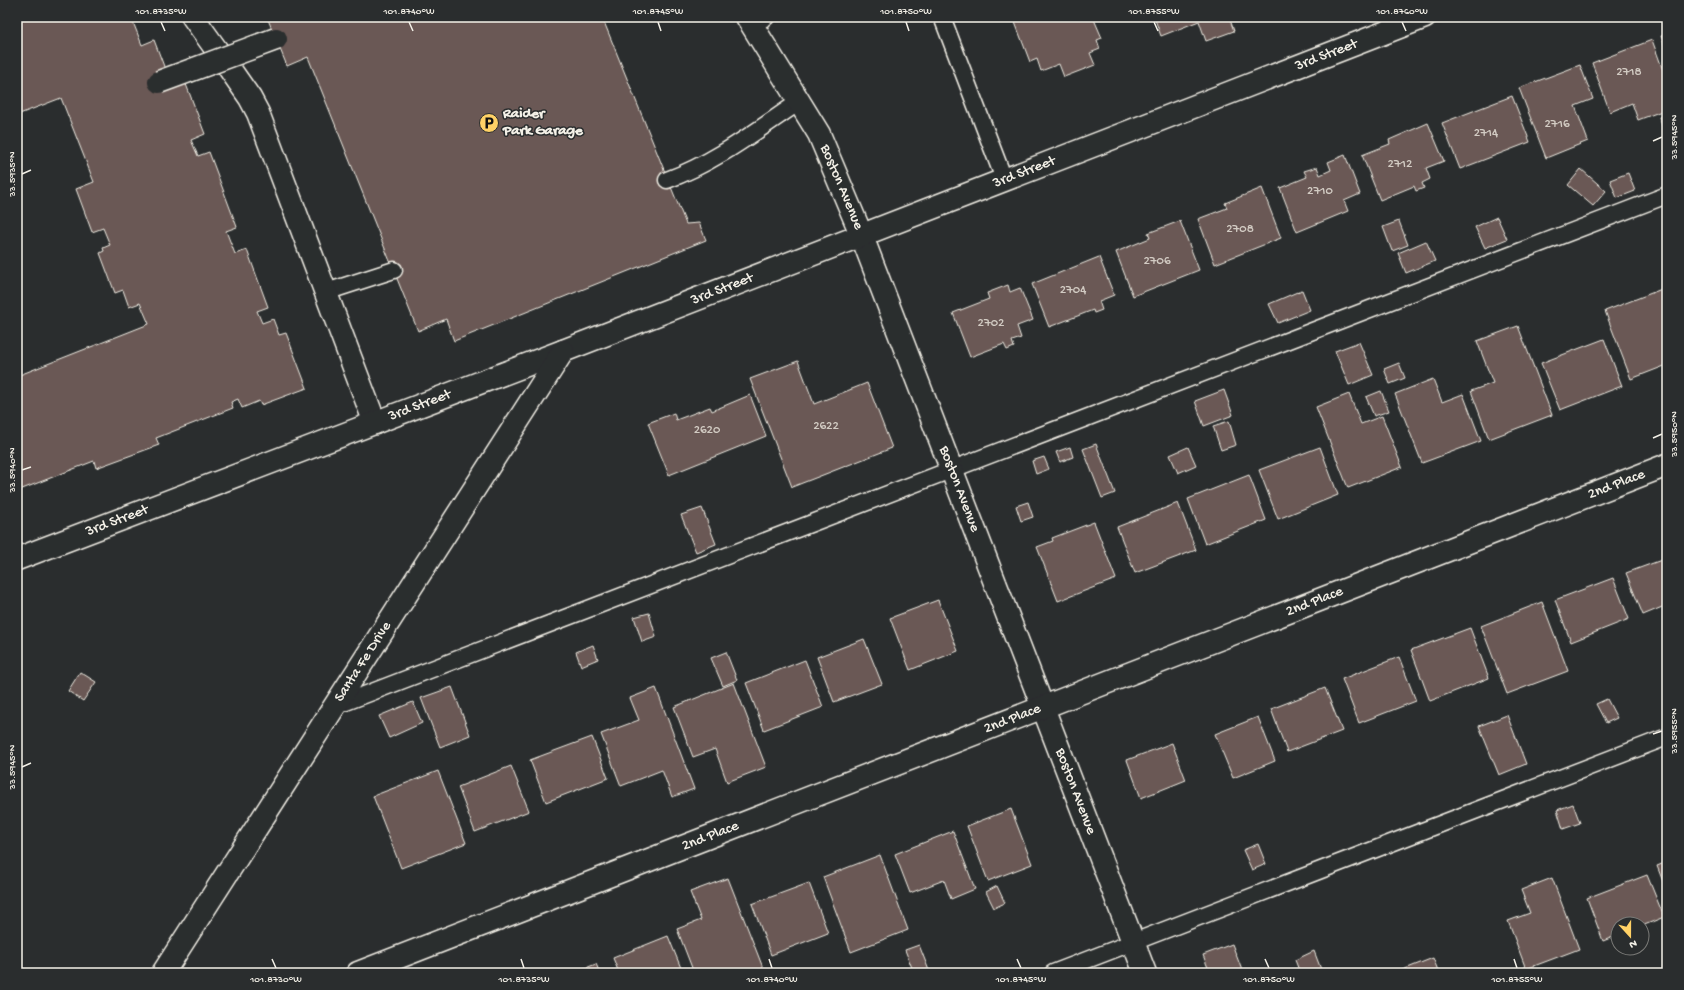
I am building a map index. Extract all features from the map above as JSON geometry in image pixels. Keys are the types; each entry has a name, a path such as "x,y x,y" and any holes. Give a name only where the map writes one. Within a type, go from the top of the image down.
{"street":[{"path":"193,17 223,58 250,98 258,113 374,423"},
{"name":"3rd Street","path":"17,559 374,423 1426,17"},
{"name":"Boston Avenue","path":"755,20 799,102 819,134 861,234 1145,973"},
{"path":"160,82 276,39"},
{"name":"Santa Fe Drive","path":"163,973 563,350"},
{"name":"2nd Place","path":"358,973 1667,465"}],"lane":[{"path":"942,17 1004,179"},
{"path":"668,180 689,172 713,158 799,102"},
{"path":"333,707 1667,195"},
{"path":"326,292 394,270"},
{"path":"1053,973 1667,737"}],"building":[{"path":"17,17 131,17 142,45 154,40 168,77 184,79 205,134 191,140 198,156 209,152 237,227 226,231 235,254 247,250 268,307 257,311 262,323 273,319 279,335 286,333 307,388 261,405 259,401 242,408 238,399 231,402 233,408 156,438 159,445 96,468 94,461 17,491 17,376 149,324 140,303 129,307 123,290 115,293 100,253 104,251 103,248 110,245 103,228 92,232 76,189 94,182 61,98 17,115"},
{"name":"Raider Park Garage","path":"267,17 602,17 686,224 699,223 706,240 454,341 446,319 418,331 308,57 287,66"},
{"path":"1013,17 1093,17 1102,38 1097,40 1100,49 1090,53 1095,65 1064,77 1059,64 1041,71 1037,59 1030,62"},
{"path":"1154,17 1229,17 1234,31 1206,41 1199,21 1161,36"},
{"path":"1667,34 1667,52 1661,36"},
{"path":"1652,40 1667,81 1667,92 1662,93 1667,109 1638,120 1632,103 1610,112 1592,63"},
{"path":"1580,65 1593,99 1575,106 1588,141 1546,158 1519,88"},
{"path":"1512,96 1530,142 1460,169 1442,123"},
{"path":"1667,114 1667,139 1659,117"},
{"path":"1428,123 1444,161 1426,168 1430,179 1422,183 1424,188 1416,191 1414,186 1380,200 1362,155 1390,144 1389,140"},
{"path":"1345,155 1360,194 1344,201 1348,211 1297,232 1280,188 1307,177 1304,171 1317,167 1320,175 1331,170 1328,162"},
{"path":"1581,169 1606,191 1593,206 1568,185"},
{"path":"1628,173 1635,191 1617,198 1610,180"},
{"path":"1262,188 1281,238 1215,264 1198,219 1227,208 1225,203"},
{"path":"1497,217 1507,239 1485,248 1475,227"},
{"path":"1180,221 1199,270 1133,296 1116,252 1150,238 1148,233"},
{"path":"1399,221 1408,245 1392,251 1383,227"},
{"path":"1426,241 1435,261 1406,273 1398,253"},
{"path":"1099,257 1114,295 1099,301 1102,310 1094,313 1093,310 1049,327 1032,284"},
{"path":"1008,285 1010,292 1020,288 1033,320 1017,326 1021,338 1012,341 1014,347 1007,350 1004,344 970,357 953,313 989,299 987,293"},
{"path":"1667,287 1667,365 1631,379 1605,311"},
{"path":"1302,290 1310,310 1278,323 1269,304"},
{"path":"1518,326 1552,415 1489,439 1471,391 1493,383 1477,341"},
{"path":"1604,339 1622,386 1560,410 1541,363"},
{"path":"1359,342 1373,375 1349,385 1335,351"},
{"path":"798,361 814,404 867,383 892,448 792,487 750,379"},
{"path":"1399,363 1405,378 1390,384 1384,369"},
{"path":"1433,379 1442,402 1463,394 1481,441 1422,463 1395,394"},
{"path":"1224,390 1233,415 1204,426 1195,401"},
{"path":"1381,391 1389,411 1374,416 1366,397"},
{"path":"1349,394 1361,424 1382,416 1402,467 1348,488 1316,407"},
{"path":"750,395 766,436 669,475 648,423 674,413 676,420 710,407 712,411"},
{"path":"1229,421 1236,445 1221,450 1213,426"},
{"path":"1096,444 1115,493 1102,498 1083,449"},
{"path":"1070,447 1073,457 1060,462 1056,452"},
{"path":"1188,447 1196,465 1178,473 1170,455"},
{"path":"1320,447 1338,495 1278,519 1259,470"},
{"path":"1044,457 1049,469 1036,474 1032,461"},
{"path":"1249,475 1266,520 1205,544 1188,499"},
{"path":"1028,502 1033,517 1021,521 1016,506"},
{"path":"1178,503 1196,550 1135,573 1117,527"},
{"path":"702,508 716,544 696,552 681,515"},
{"path":"1094,522 1116,579 1058,601 1037,547 1053,541 1052,538"},
{"path":"1667,558 1667,605 1643,615 1626,573"},
{"path":"1613,578 1629,619 1571,642 1555,600"},
{"path":"938,600 958,651 910,670 890,618"},
{"path":"1542,602 1568,671 1507,694 1481,626"},
{"path":"649,613 656,637 642,642 634,617"},
{"path":"1470,628 1489,678 1430,701 1411,650"},
{"path":"864,639 882,684 834,702 817,657"},
{"path":"593,645 598,659 581,666 576,652"},
{"path":"726,652 737,680 723,686 711,658"},
{"path":"1399,657 1416,701 1359,723 1342,679"},
{"path":"805,660 823,707 764,730 746,683"},
{"path":"80,672 96,682 83,701 68,691"},
{"path":"734,683 766,767 727,782 715,749 693,757 674,707"},
{"path":"452,687 470,735 440,747 421,698"},
{"path":"656,688 694,789 672,797 662,770 621,786 601,734 639,720 630,698"},
{"path":"1325,688 1342,731 1287,752 1271,709"},
{"path":"1607,699 1617,718 1606,723 1596,704"},
{"path":"413,702 422,723 389,738 379,716"},
{"path":"1507,715 1526,764 1499,775 1479,726"},
{"path":"1258,717 1275,761 1233,778 1215,734"},
{"path":"592,737 608,778 546,802 530,760"},
{"path":"1172,743 1186,780 1141,798 1127,760"},
{"path":"511,766 529,811 475,832 458,787"},
{"path":"438,771 466,843 401,868 373,796"},
{"path":"1573,804 1580,823 1563,829 1557,810"},
{"path":"1011,809 1032,864 988,881 967,826"},
{"path":"953,831 975,889 951,899 944,880 910,893 895,854"},
{"path":"1258,844 1266,864 1252,870 1243,850"},
{"path":"880,855 908,930 851,952 823,877"},
{"path":"1667,862 1667,892 1657,866"},
{"path":"1647,875 1664,917 1650,923 1650,916 1610,916 1610,938 1603,941 1587,898"},
{"path":"728,878 765,973 694,973 677,929 701,920 690,892"},
{"path":"1552,878 1579,949 1526,969 1508,921 1530,913 1521,890"},
{"path":"809,883 828,933 771,955 752,904"},
{"path":"997,886 1005,903 994,908 986,892"},
{"path":"668,936 683,973 619,973 613,958"},
{"path":"1232,944 1243,973 1210,973 1203,955"},
{"path":"919,945 930,973 914,973 905,950"},
{"path":"1314,951 1322,972 1300,973 1295,960"},
{"path":"1433,958 1439,973 1395,973"},
{"path":"596,964 600,973 573,973"}],"place":[{"name":"Raider Park Garage","path":"489,123"}]}
